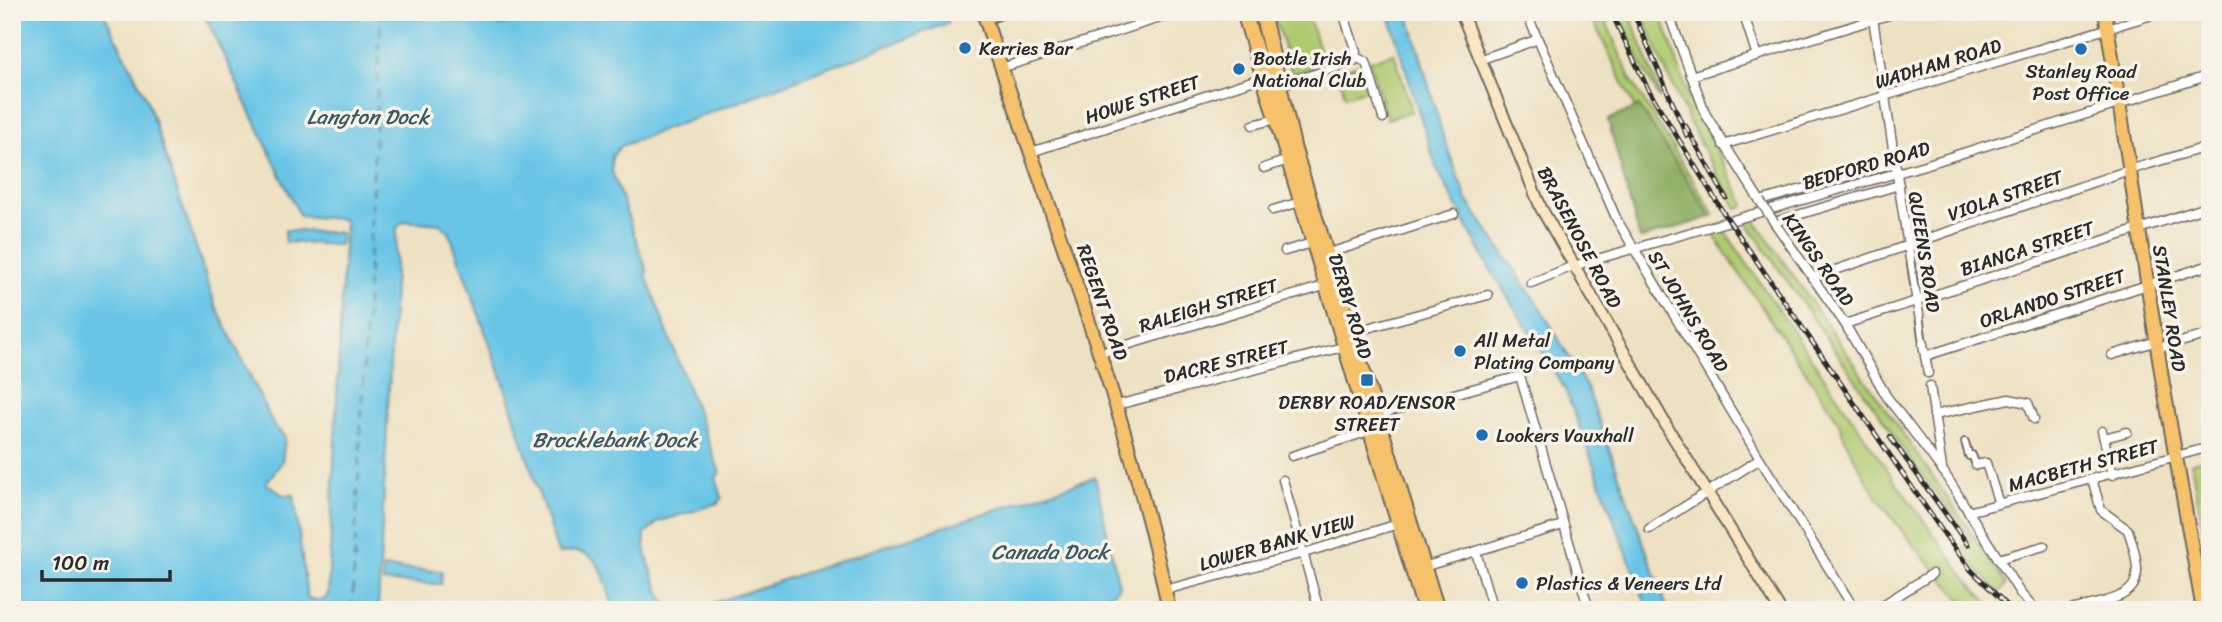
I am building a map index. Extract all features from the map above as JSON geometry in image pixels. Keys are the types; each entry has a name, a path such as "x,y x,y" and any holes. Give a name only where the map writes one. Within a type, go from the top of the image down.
{"highway":[{"name":"DERBY ROAD","path":"1244,12 1324,286 1425,610"},
{"name":"DERBY ROAD","path":"1262,12 1294,150 1329,253 1437,610"}],"main road":[{"path":"984,15 1000,12"},
{"name":"BRASENOSE ROAD","path":"1461,12 1541,208 1573,266 1780,610"},
{"name":"STANLEY ROAD","path":"2105,12 2175,456 2203,610"},
{"name":"REGENT ROAD","path":"984,15 1117,405 1169,610"}],"street":[{"path":"1001,68 1179,12"},
{"path":"1280,85 1353,62 1356,52 1343,12"},
{"name":"ST JOHNS ROAD","path":"1526,12 1612,208 1634,249 1855,610"},
{"name":"KINGS ROAD","path":"1668,12 1690,76 1723,145 1845,324 1887,397 1943,471 1998,559 2035,610"},
{"path":"1743,12 1757,56"},
{"path":"1690,76 1872,16 1898,12"},
{"name":"WADHAM ROAD","path":"1723,145 2162,12"},
{"name":"QUEENS ROAD","path":"1872,16 1928,373"},
{"path":"1479,60 1536,40"},
{"path":"1354,57 1366,62 1383,118"},
{"path":"1319,61 1321,70"},
{"name":"BEDFORD ROAD","path":"1531,283 1573,266 1896,172 2210,75"},
{"name":"HOWE STREET","path":"1031,152 1264,77"},
{"path":"1253,125 1276,119"},
{"name":"VIOLA STREET","path":"1812,278 2129,170 2210,146"},
{"path":"1264,168 1288,160"},
{"name":"BEDFORD ROAD","path":"1760,201 1895,163"},
{"name":"BEDFORD ROAD","path":"1774,222 1899,185"},
{"path":"1273,210 1300,202"},
{"name":"BIANCA STREET","path":"1845,324 2210,206"},
{"path":"1329,253 1454,214"},
{"path":"1285,251 1312,243"},
{"name":"ORLANDO STREET","path":"1925,356 2210,265"},
{"name":"RALEIGH STREET","path":"1100,353 1324,286"},
{"path":"1353,332 1488,295"},
{"path":"2112,355 2210,334"},
{"name":"DACRE STREET","path":"1117,405 1343,347"},
{"path":"1376,415 1520,376 1589,610"},
{"path":"1930,386 1943,471"},
{"path":"1934,415 2009,399 2028,403 2034,419"},
{"path":"1292,456 1369,431"},
{"path":"2113,475 2103,434 2127,432"},
{"name":"MACBETH STREET","path":"1965,442 1969,456 1972,455 1976,466 1991,462 1999,504"},
{"name":"MACBETH STREET","path":"1968,512 2210,447"},
{"path":"1649,529 1760,458"},
{"path":"2071,610 2128,594 2136,585 2139,575 2129,530 2101,510 2092,479"},
{"path":"1283,480 1319,610"},
{"name":"LOWER BANK VIEW","path":"1165,590 1304,553 1398,524"},
{"path":"1423,568 1563,524"},
{"path":"1998,559 2044,546"},
{"path":"1476,552 1493,610"},
{"path":"1875,610 1932,575"}],"green space":[{"path":"1273,12 1307,12 1320,52 1310,55 1312,68 1292,74"},
{"path":"1589,12 1602,12 1630,78 1714,215 1711,217 1639,106 1635,108"},
{"path":"1615,12 1629,12 1661,96 1659,98"},
{"path":"1642,12 1660,12 1689,97 1745,205 1737,208 1709,161 1673,88"},
{"path":"1394,53 1412,111 1387,119 1369,61"},
{"path":"1365,63 1372,88 1345,96 1338,71"},
{"path":"1639,106 1711,217 1640,239 1608,120"},
{"path":"1754,219 2005,581 2006,585 2001,591 1997,591 1961,551 1971,540 1906,453 1745,220"},
{"path":"1722,227 1895,481 1967,580 1995,610 1971,610 1895,522 1863,473 1838,421 1713,234"},
{"path":"2210,456 2210,573 2191,463"}],"water":[{"path":"12,12 103,12 146,97 215,304 274,426 285,437 282,462 266,483 283,495 294,495 307,597 314,600 325,599 328,594 345,222 342,219 300,216 203,12 482,12 493,23 507,24 538,12 945,12 948,23 621,146 612,156 612,171 647,271 646,275 720,473 716,477 722,498 719,503 658,522 645,534 652,574 672,610 614,610 603,575 592,558 584,553 559,554 504,384 449,232 440,224 404,221 397,227 378,610 12,610"},
{"path":"1388,12 1408,12 1443,136 1467,200 1543,312 1587,388 1668,610 1648,610 1565,389 1486,262 1436,167"},
{"path":"285,230 341,233 340,245 285,242"},
{"name":"Canada Dock","path":"1095,477 1119,586 1115,592 1062,610 691,610"},
{"path":"383,568 442,571 441,584 383,582"}],"ferry route":[{"path":"352,610 381,12"}],"railway":[{"path":"1611,12 1648,89 1723,212 1942,531 1971,570 2012,610"},
{"path":"1633,12 1687,136"},
{"path":"1685,125 1726,198"},
{"path":"1890,437 1968,545"}],"place":[{"name":"Kerries Bar","path":"965,48"},
{"name":"Stanley Road Post Office","path":"2081,49"},
{"name":"Bootle Irish National Club","path":"1239,69"},
{"name":"All Metal Plating Company","path":"1460,351"},
{"name":"DERBY ROAD/ENSOR STREET","path":"1367,380"},
{"name":"Lookers Vauxhall","path":"1482,435"},
{"name":"Plastics & Veneers Ltd","path":"1522,583"}],"water label":[{"name":"Langton Dock","path":"368,117"},
{"name":"Brocklebank Dock","path":"615,440"}]}
